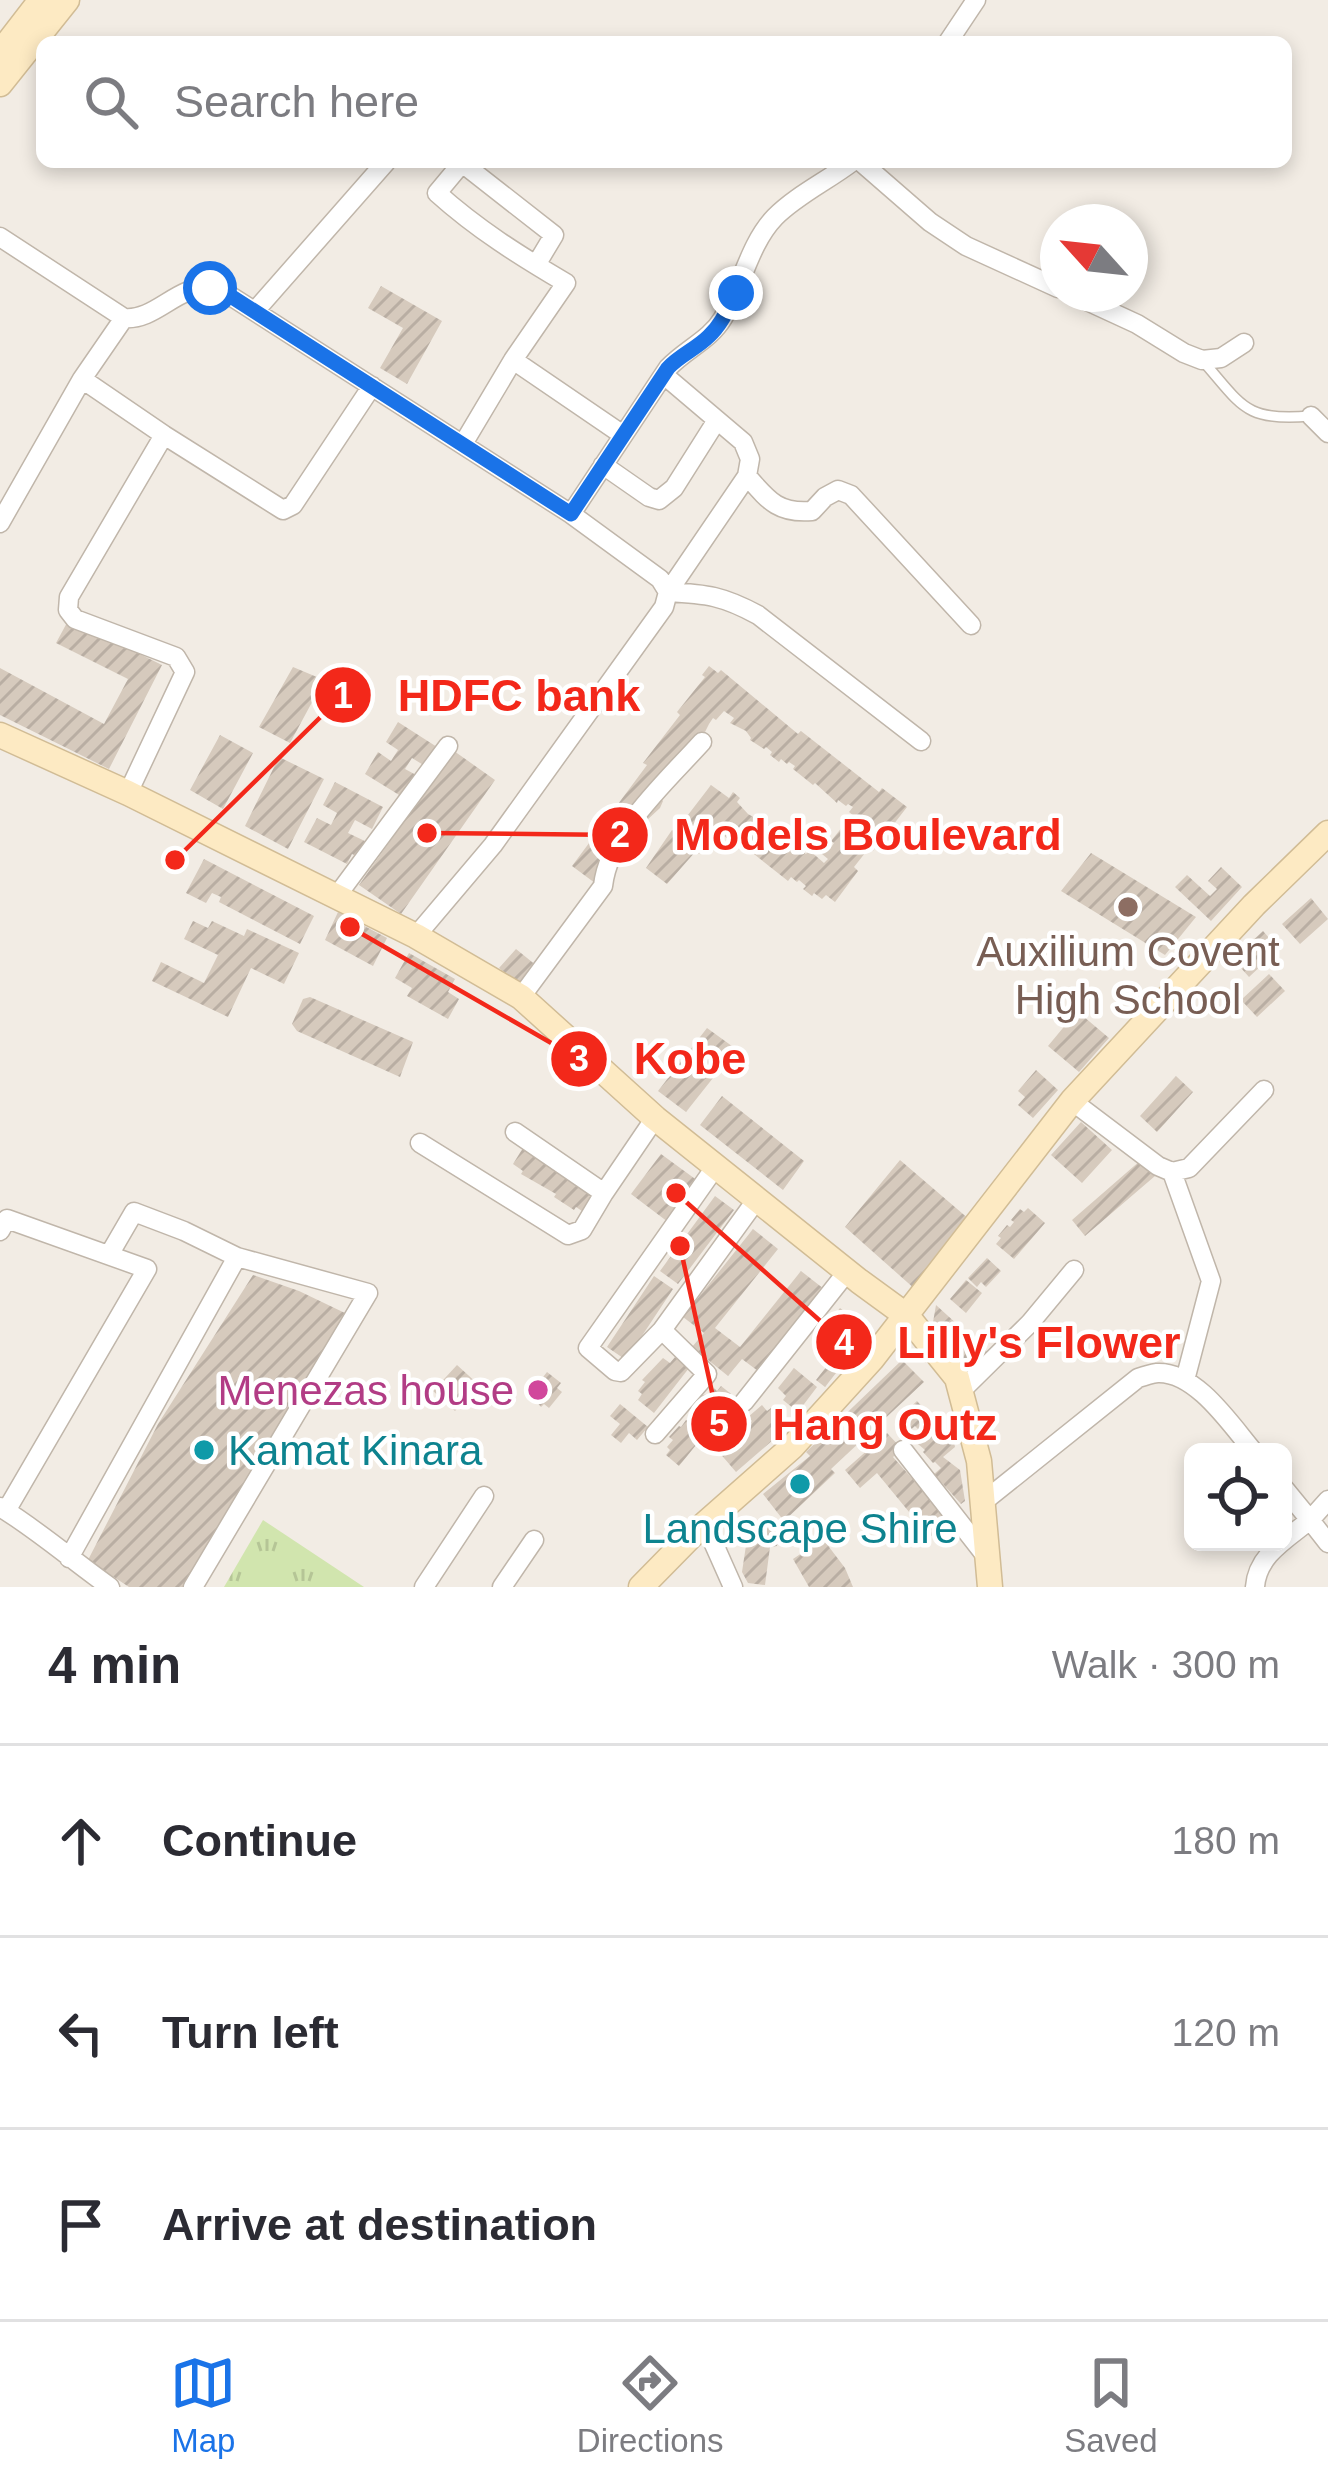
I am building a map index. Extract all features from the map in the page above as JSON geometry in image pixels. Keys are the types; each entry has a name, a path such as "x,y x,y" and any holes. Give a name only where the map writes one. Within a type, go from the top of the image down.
{"main road":[{"path":"0,53 40,0"},
{"path":"38,36 67,0"},
{"path":"0,84 36,39"},
{"path":"0,735 416,936 521,997 655,1118 907,1316 957,1378 980,1461 991,1587"},
{"path":"645,1585 792,1447 872,1359 1072,1101 1254,905 1328,833"}],"street":[{"path":"952,36 976,0"},
{"path":"255,311 381,168"},
{"path":"459,168 437,193 465,218 566,283 463,444"},
{"path":"468,168 554,235 536,265"},
{"path":"571,514 664,375 679,356 707,339 721,322 772,220 844,168"},
{"path":"868,168 930,222 966,246 1040,280"},
{"path":"0,237 124,318 136,319 191,289 210,288 229,295 571,514 660,579 668,592"},
{"path":"1111,312 1202,360 1221,358 1244,343"},
{"path":"0,524 82,379 124,318"},
{"path":"513,360 623,435"},
{"path":"416,936 494,845 664,607 668,592 747,476 750,459 743,442 664,375"},
{"path":"82,379 283,510 293,505 372,386"},
{"path":"1311,416 1328,433"},
{"path":"604,465 659,500 674,488 717,419"},
{"path":"128,793 184,672 176,658 75,619 68,610 69,597 164,435"},
{"path":"747,476 771,503 793,512 812,511 838,490 851,495 971,625"},
{"path":"668,592 730,599 758,615 921,741"},
{"path":"521,997 603,886 615,848 643,808 702,742"},
{"path":"336,897 448,746"},
{"path":"1072,1101 1172,1172 1189,1168 1264,1090"},
{"path":"420,1143 568,1235 582,1230 655,1118"},
{"path":"515,1132 604,1193"},
{"path":"716,1166 587,1348 615,1371 622,1372 662,1330 757,1199"},
{"path":"1172,1172 1211,1281 1185,1380"},
{"path":"109,1255 134,1212 237,1257 368,1293 193,1587"},
{"path":"0,1231 7,1219 147,1268 3,1509 110,1587"},
{"path":"69,1558 237,1257"},
{"path":"961,1391 1030,1323 1074,1270"},
{"path":"744,1402 848,1272"},
{"path":"655,1434 707,1373 662,1330"},
{"path":"983,1502 1138,1378 1161,1372 1185,1380 1210,1400 1246,1443"},
{"path":"903,1450 988,1561"},
{"path":"424,1587 484,1496"},
{"path":"1292,1498 1328,1544"},
{"path":"1255,1587 1259,1566 1328,1500"},
{"path":"705,1524 733,1587"},
{"path":"502,1587 534,1540"}],"lane":[{"path":"1202,360 1246,410 1278,419 1311,416"}],"green space":[{"path":"263,1520 364,1587 224,1587"}],"building":[{"path":"381,286 442,321 407,384 380,368 403,328 368,308"},
{"path":"69,619 162,665 109,769 0,715 0,668 104,724 128,679 56,643"},
{"path":"709,666 718,673 721,670 879,792 882,788 907,807 873,851 869,848 854,867 858,871 835,902 826,895 822,899 812,896 799,880 791,877 788,881 715,829 699,854 696,851 667,884 646,868 672,830 678,834 711,785 729,798 733,792 748,814 759,816 772,829 783,830 799,851 806,854 809,850 824,863 828,859 822,854 843,826 850,831 859,820 849,812 853,807 837,803 789,762 779,762 766,747 750,740 746,731 730,723 734,718 724,711 713,718 708,734 661,799 660,808 643,820 637,836 599,886 572,866 647,765 643,763"},
{"path":"293,667 324,680 290,743 259,727"},
{"path":"398,722 437,747 425,766 412,758 405,769 418,776 404,798 365,774 378,752 391,761 398,750 386,742"},
{"path":"220,735 253,753 223,809 190,790"},
{"path":"454,751 495,780 401,914 359,885"},
{"path":"279,757 324,779 288,849 245,826"},
{"path":"335,782 383,807 372,829 355,820 348,833 369,843 362,859 352,854 347,864 304,842 317,818 331,825 337,813 323,805"},
{"path":"1091,853 1196,917 1165,955 1061,891"},
{"path":"204,859 314,916 300,944 219,902 221,897 212,893 206,903 186,893"},
{"path":"1221,867 1242,887 1211,921 1175,887 1187,875 1210,896 1217,889 1208,881"},
{"path":"1311,898 1328,919 1300,944 1282,924"},
{"path":"338,912 387,938 373,966 325,940"},
{"path":"193,921 208,928 212,921 244,936 247,929 299,953 284,984 251,968 228,1017 152,981 161,962 204,983 218,955 184,939"},
{"path":"1263,931 1279,949 1249,977 1232,958 1245,946 1252,954 1258,949 1251,942"},
{"path":"516,949 548,975 533,995 499,968"},
{"path":"409,953 455,979 448,992 459,999 448,1019 407,996 412,988 395,978"},
{"path":"1269,974 1285,991 1257,1017 1241,1000"},
{"path":"310,997 413,1042 400,1077 297,1031 292,1024 303,999"},
{"path":"1077,1011 1109,1038 1079,1072 1048,1046"},
{"path":"707,1028 736,1049 686,1112 658,1091"},
{"path":"1036,1070 1058,1090 1033,1118 1018,1105 1025,1097 1018,1091"},
{"path":"1176,1076 1193,1092 1157,1132 1140,1116"},
{"path":"722,1096 804,1161 783,1190 700,1125"},
{"path":"1081,1122 1112,1150 1082,1183 1051,1155"},
{"path":"523,1148 597,1193 588,1215 521,1174 513,1164"},
{"path":"661,1154 698,1181 668,1222 631,1194"},
{"path":"900,1160 970,1220 916,1290 845,1227"},
{"path":"1141,1160 1155,1176 1085,1236 1072,1220"},
{"path":"715,1196 734,1210 678,1284 660,1271"},
{"path":"1028,1208 1045,1223 1014,1259 996,1244 998,1236 1010,1227 1020,1209"},
{"path":"753,1229 778,1249 715,1328 740,1347 801,1271 824,1289 758,1371 742,1359 728,1376 692,1347 704,1333 683,1317"},
{"path":"987,1258 1001,1271 986,1287 981,1282 977,1287 968,1278"},
{"name":"Kamat Kinara","path":"253,1275 347,1314 183,1587 129,1587 88,1560 158,1424"},
{"path":"654,1276 673,1289 626,1360 607,1347"},
{"path":"966,1280 982,1293 966,1313 950,1299"},
{"path":"936,1305 992,1356 976,1374 932,1328"},
{"path":"840,1308 869,1331 825,1387 816,1380 834,1357 818,1345 824,1338 820,1334"},
{"path":"675,1357 689,1368 654,1413 638,1400 642,1380 663,1358 670,1363"},
{"path":"902,1360 924,1382 831,1469 835,1473 784,1521 763,1494 810,1456 806,1452"},
{"path":"457,1365 479,1385 455,1411 433,1391"},
{"path":"794,1368 817,1387 798,1412 783,1400 786,1396 778,1388"},
{"path":"547,1372 561,1383 557,1388 562,1392 549,1408 541,1407 530,1394"},
{"path":"721,1386 735,1397 679,1466 666,1455 673,1440 669,1437 696,1416 695,1404 702,1395"},
{"path":"917,1401 954,1442 955,1447 943,1457 960,1470 965,1501 961,1504 934,1474 941,1468 912,1439 921,1432 915,1426 907,1433 896,1421"},
{"path":"620,1404 648,1427 637,1440 629,1433 621,1443 611,1435 620,1424 610,1416"},
{"path":"762,1405 788,1427 736,1472 718,1451 752,1421 748,1417"},
{"path":"887,1433 902,1449 893,1457 958,1530 941,1546 877,1473 860,1488 845,1470"},
{"name":"Landscape Shire","path":"750,1519 780,1522 777,1546 770,1547 765,1585 748,1583 742,1572"},
{"name":"Landscape Shire","path":"823,1539 853,1587 809,1587 793,1559"}],"place":[{"name":"Models Boulevard","path":"427,833"},
{"name":"HDFC bank","path":"175,860"},
{"name":"Auxilium Covent High School","path":"1128,907"},
{"name":"Kobe","path":"350,927"},
{"name":"Lilly's Flower","path":"676,1193"},
{"name":"Hang Outz","path":"680,1246"},
{"name":"Menezas house","path":"538,1390"},
{"name":"Kamat Kinara","path":"204,1450"},
{"name":"Landscape Shire","path":"800,1484"}],"route":[{"path":"210,288 229,295 571,514 668,368 707,339 736,293"}]}
